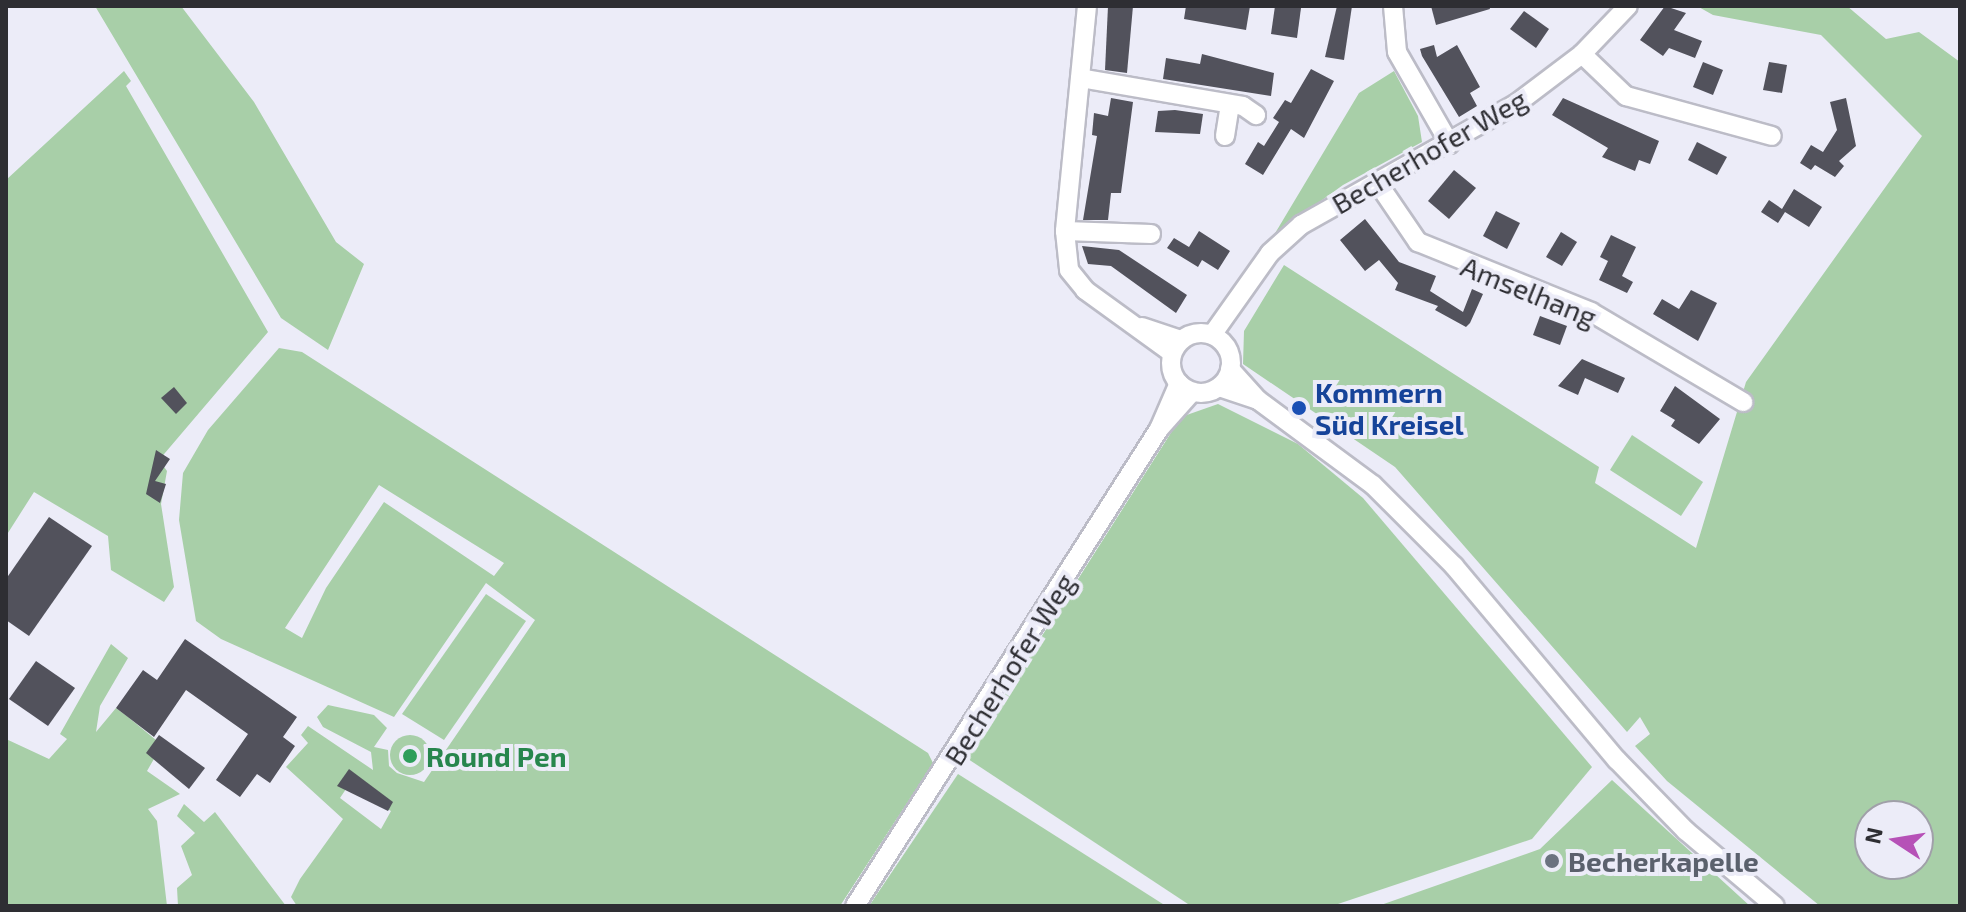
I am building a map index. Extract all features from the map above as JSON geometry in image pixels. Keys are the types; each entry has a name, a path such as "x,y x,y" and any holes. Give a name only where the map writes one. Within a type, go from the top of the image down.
{"street":[{"path":"1087,6 1065,231 1069,270 1085,290 1177,347 1219,340 1230,369 1258,400 1373,485 1454,566 1617,760 1686,831 1775,906"},
{"path":"1393,6 1397,52 1450,144"},
{"name":"Becherhofer Weg","path":"1219,340 1239,302 1280,242 1377,182 1450,144 1582,54 1628,6"},
{"path":"1582,54 1626,96 1772,136"},
{"path":"1080,78 1230,104 1256,115"},
{"path":"1225,136 1230,104"},
{"name":"Amselhang","path":"1377,182 1418,242 1591,312 1743,402"},
{"path":"1065,231 1151,234"},
{"path":"1177,347 1185,388 1219,387 1258,400"},
{"path":"1219,387 1230,369"},
{"name":"Becherhofer Weg","path":"855,906 1185,388"}],"green space":[{"path":"95,6 181,6 254,102 336,242 364,264 328,350 281,318"},
{"path":"1697,6 1847,6 1886,39 1919,32 1960,62 1960,906 1820,906 1667,781 1635,746 1650,734 1640,717 1627,732 1395,467 1243,364 1244,331 1284,265 1599,467 1595,483 1696,548 1746,382 1922,136 1821,35 1713,15"},
{"path":"124,71 131,81 126,86 268,332 159,460 167,471 161,504 174,587 164,602 111,570 108,536 34,492 6,536 6,180"},
{"path":"1394,71 1418,116 1422,142 1343,185 1274,235 1359,93"},
{"path":"279,348 302,352 928,753 933,763 840,906 297,906 291,897 300,879 343,819 286,767 308,743 301,735 308,726 373,770 371,752 323,727 317,717 328,705 374,715 387,728 374,747 388,750 389,766 397,773 424,782 535,620 486,583 394,717 221,639 196,621 179,520 183,473 208,430","holes":["379,485 504,563 494,576 384,502 326,588 302,638 285,628","348,786 391,811 381,829 340,798"]},
{"path":"1218,404 1298,444 1363,498 1592,767 1532,839 1332,906 1191,906 965,757 1181,417"},
{"path":"1632,435 1703,482 1681,516 1610,470"},
{"path":"486,594 526,621 444,740 402,714"},
{"path":"111,644 128,658 100,706 96,732 116,708 162,745 147,771 180,794 148,809 157,821 167,906 6,906 6,739 49,759 67,739 60,734"},
{"name":"Round Pen","path":"410,735 424,741 430,755 424,769 410,775 396,769 390,755 396,741"},
{"path":"958,774 1144,892 1166,906 869,906"},
{"path":"1612,780 1750,906 1378,906 1540,849"},
{"path":"184,804 204,822 215,812 286,906 178,906 177,888 192,875 181,846 195,833 177,816"}],"building":[{"path":"1108,6 1133,6 1127,73 1105,70"},
{"path":"1186,6 1250,6 1246,30 1184,19"},
{"path":"1275,6 1301,8 1297,38 1271,34"},
{"path":"1337,6 1352,6 1344,60 1325,57"},
{"path":"1431,6 1489,6 1490,9 1436,25"},
{"path":"1665,6 1686,13 1674,30 1702,41 1695,58 1669,48 1663,56 1640,40"},
{"path":"1524,11 1549,29 1536,48 1510,29"},
{"path":"1434,45 1437,57 1457,45 1480,87 1470,93 1477,106 1459,117 1422,56 1420,49"},
{"path":"1202,54 1274,73 1271,96 1163,79 1166,58 1200,64"},
{"path":"1703,62 1723,70 1713,95 1693,87"},
{"path":"1769,62 1787,65 1782,93 1763,90"},
{"path":"1311,69 1334,81 1304,138 1291,129 1263,175 1245,164 1258,142 1264,146 1279,122 1273,118 1285,100 1291,103"},
{"path":"1111,98 1133,102 1121,193 1111,193 1108,220 1083,220 1097,136 1092,135 1094,113 1108,116"},
{"path":"1563,98 1659,141 1650,164 1639,160 1635,171 1602,157 1608,148 1552,115"},
{"path":"1846,98 1856,146 1839,161 1844,166 1835,177 1815,165 1811,170 1800,163 1811,145 1823,152 1837,130 1830,102"},
{"path":"1158,111 1203,114 1200,134 1155,132"},
{"path":"1697,142 1727,157 1717,175 1688,160"},
{"path":"1454,170 1476,188 1449,219 1428,201"},
{"path":"1794,189 1822,207 1809,227 1785,212 1778,223 1761,212 1769,200 1782,209"},
{"path":"1496,211 1520,223 1507,249 1483,236"},
{"path":"1365,219 1399,262 1436,276 1430,291 1463,312 1472,289 1483,294 1466,327 1435,310 1438,306 1395,290 1398,283 1379,260 1365,271 1340,240"},
{"path":"1199,231 1230,251 1218,270 1202,260 1198,267 1167,248 1174,238 1189,247"},
{"path":"1561,232 1577,242 1562,266 1546,257"},
{"path":"1611,235 1636,247 1622,276 1633,282 1627,293 1599,280 1608,261 1600,257"},
{"path":"1082,246 1119,250 1187,295 1176,313 1111,266 1088,264"},
{"path":"1691,290 1717,303 1698,341 1653,314 1662,299 1679,309"},
{"path":"1540,316 1567,326 1560,345 1533,335"},
{"path":"1582,359 1625,378 1618,393 1585,378 1578,395 1558,386"},
{"path":"1675,386 1720,419 1699,444 1671,426 1675,420 1660,411"},
{"path":"174,387 187,403 176,414 161,398"},
{"path":"156,450 170,459 155,481 166,484 160,503 146,494"},
{"path":"49,517 92,546 29,636 6,620 6,579"},
{"path":"185,639 297,717 283,737 295,746 270,783 257,774 240,797 216,780 248,734 186,690 154,737 116,708 143,670 157,680"},
{"path":"36,661 75,688 48,726 9,699"},
{"path":"159,735 205,768 189,789 146,753"},
{"path":"349,769 393,802 388,811 337,786"}],"place":[{"name":"Kommern Süd Kreisel","path":"1299,408"},
{"name":"Round Pen","path":"410,756"},
{"name":"Becherkapelle","path":"1552,861"}]}
